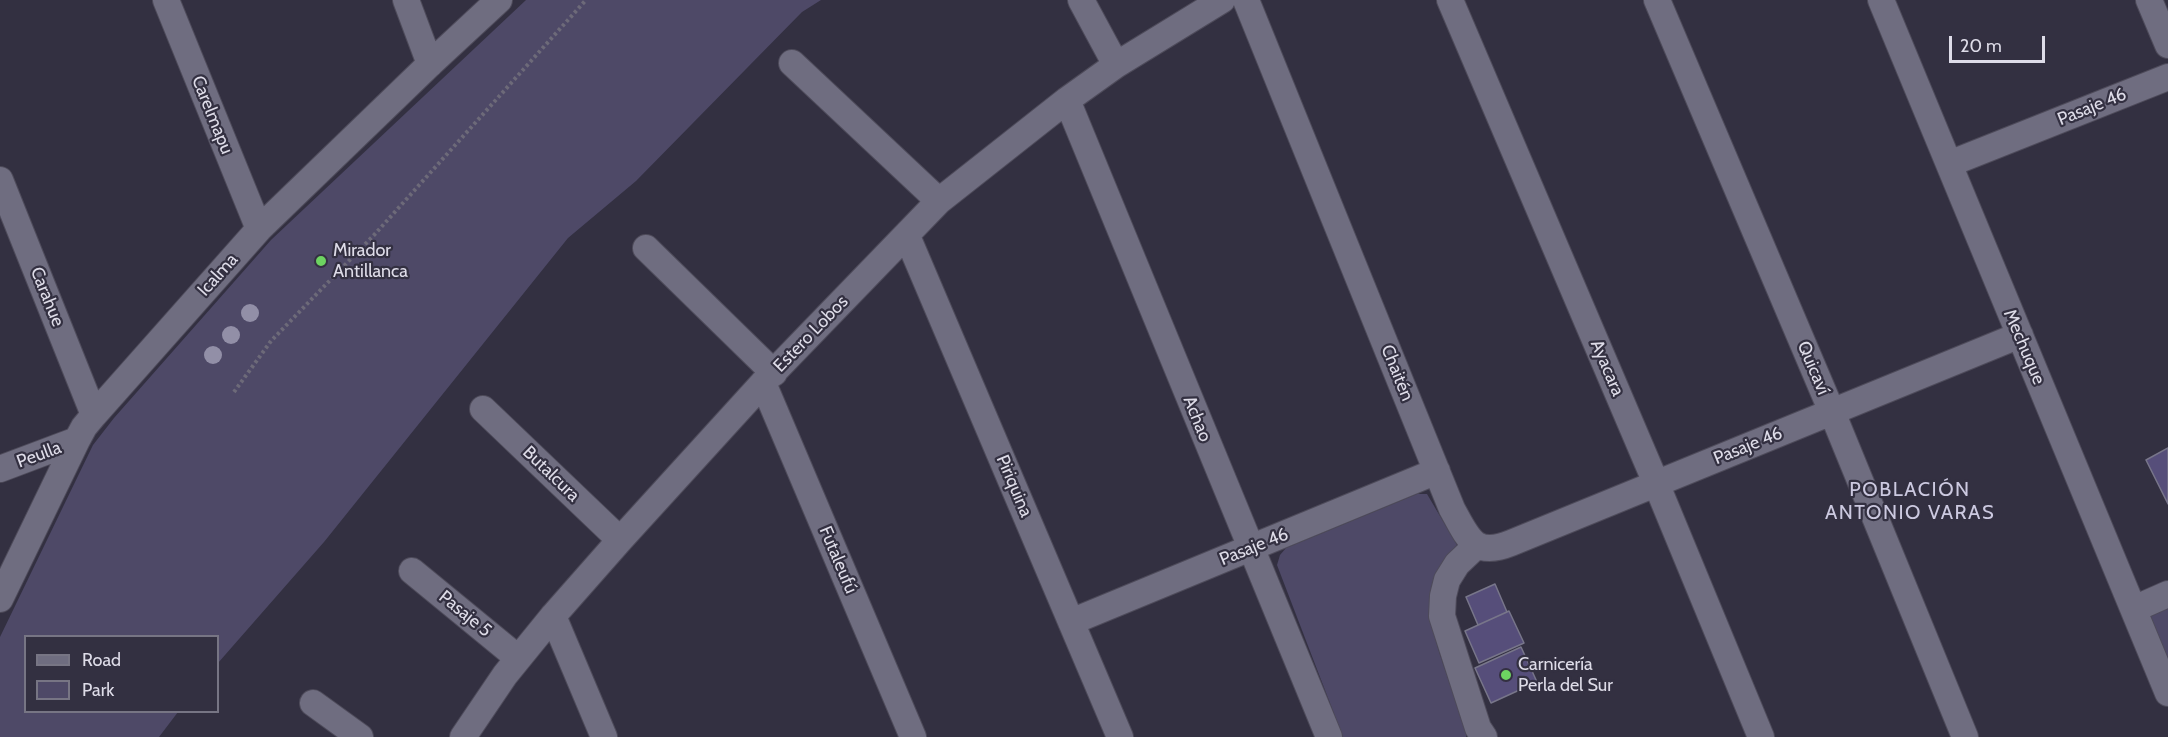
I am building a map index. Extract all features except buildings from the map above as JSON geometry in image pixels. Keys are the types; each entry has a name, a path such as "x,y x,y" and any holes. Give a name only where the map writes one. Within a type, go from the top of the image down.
{"street":[{"name":"Carelmapu","path":"166,0 259,229"},
{"path":"406,0 430,64"},
{"name":"Icalma","path":"0,599 84,427 259,229 499,0"},
{"path":"1081,0 1116,65"},
{"name":"Estero Lobos","path":"464,737 519,658 620,540 768,378 908,236 939,201 1067,100 1116,65 1222,0"},
{"name":"Chaitén","path":"1246,0 1452,509 1477,545"},
{"name":"Ayacara","path":"1450,0 1656,483 1761,737"},
{"name":"Quicaví","path":"1657,0 1832,412 1965,737"},
{"name":"Mechuque","path":"1881,0 2168,693"},
{"path":"2150,0 2168,45"},
{"path":"792,63 939,201"},
{"name":"Pasaje 46","path":"1948,164 2168,77"},
{"name":"Achao","path":"1067,100 1329,737"},
{"name":"Carahue","path":"0,180 94,415"},
{"name":"Piriquina","path":"908,236 1120,737"},
{"name":"Futaleufú","path":"646,248 768,378 913,737"},
{"name":"Pasaje 46","path":"1477,545 1490,549 1500,547 2020,335"},
{"name":"Butalcura","path":"483,409 620,540"},
{"name":"Peulla","path":"0,469 77,440"},
{"name":"Pasaje 46","path":"1071,622 1437,471"},
{"path":"1477,545 1462,558 1447,580 1442,616 1478,728 1484,737"},
{"name":"Pasaje 5","path":"412,571 519,658"},
{"path":"2134,609 2168,594"},
{"path":"553,616 604,737"},
{"path":"313,703 360,737"}],"path":[{"path":"234,392 271,341 375,234 586,0"}],"green space":[{"path":"526,0 821,0 802,12 636,181 568,238 324,542 219,662 219,635 24,635 24,713 177,713 159,737 0,737 0,637 93,445 114,418 271,240"},
{"path":"1417,494 1427,494 1457,545 1437,584 1432,601 1431,620 1438,649 1466,725 1466,737 1343,737 1277,565 1280,555 1286,548"},
{"path":"2168,607 2168,666 2147,616"}],"place":[{"name":"Mirador Antillanca","path":"321,261"},
{"name":"Carnicería Perla del Sur","path":"1506,675"}],"district":[{"name":"POBLACIÓN ANTONIO VARAS","path":"1910,502"}]}
